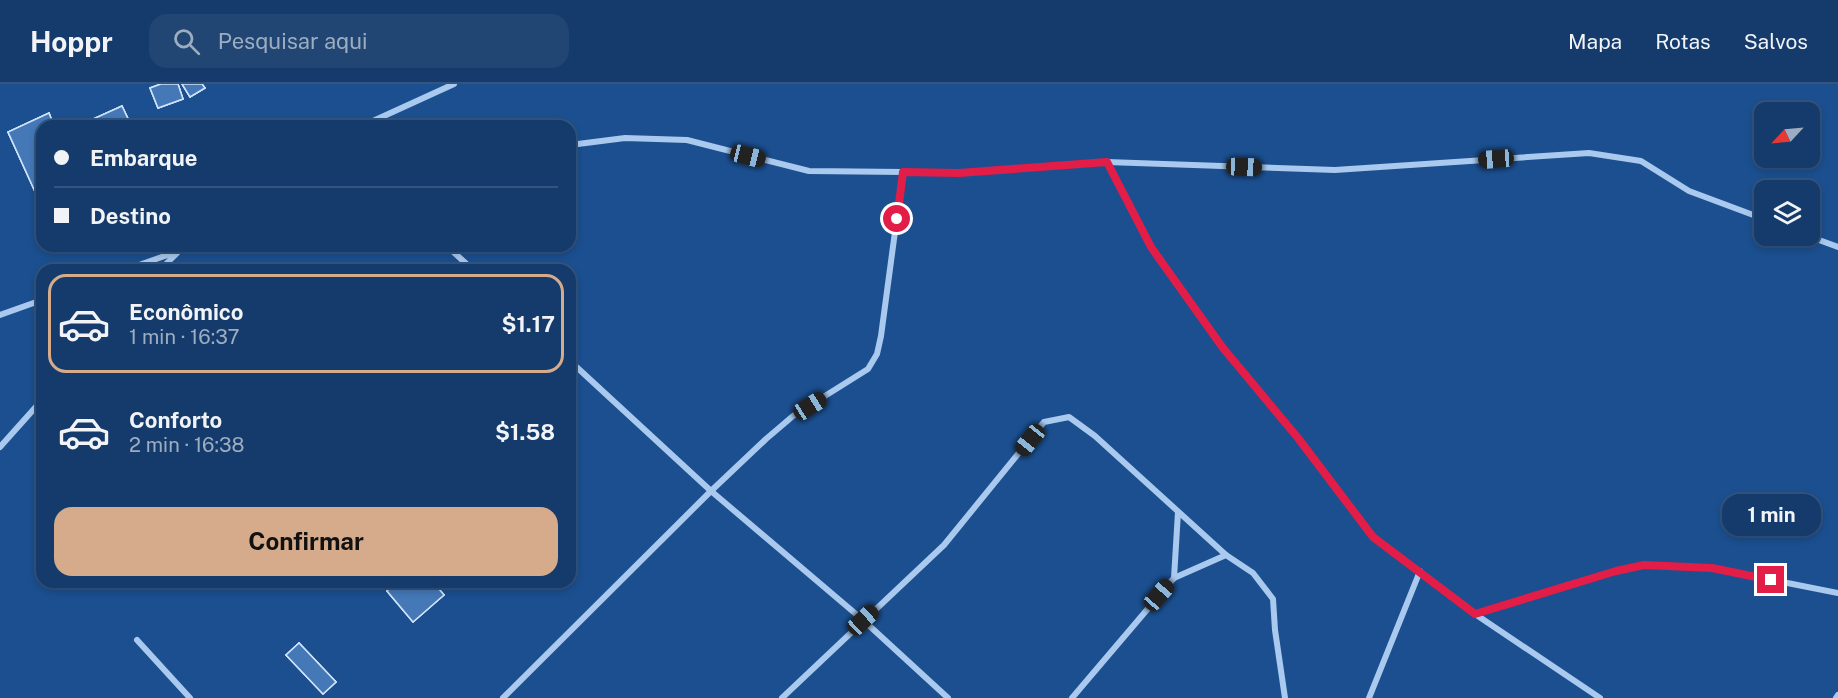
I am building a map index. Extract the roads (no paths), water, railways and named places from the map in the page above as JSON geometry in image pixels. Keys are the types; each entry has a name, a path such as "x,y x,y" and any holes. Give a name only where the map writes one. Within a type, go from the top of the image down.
{"street":[{"path":"375,120 454,84"},
{"path":"576,144 625,138 687,140 809,171 959,173 1107,162 1335,170 1589,153 1641,160 1689,191 1754,215"},
{"path":"1107,162 1151,247 1223,348 1298,438 1373,537 1475,614 1600,698"},
{"path":"503,698 711,491 793,416 868,369 877,354 903,172"},
{"path":"1820,240 1838,247"},
{"path":"142,264 176,252"},
{"path":"165,264 176,252"},
{"path":"454,252 466,264"},
{"path":"0,315 36,302"},
{"path":"576,367 711,491 863,620 948,698"},
{"path":"0,447 36,407"},
{"path":"782,698 944,545 1044,422 1069,417 1095,436 1226,555 1253,573 1273,599 1278,659 1285,698"},
{"path":"1174,578 1178,512"},
{"path":"1072,698 1174,578 1226,555"},
{"path":"1475,614 1616,571 1644,565 1712,568 1838,593"},
{"path":"1369,698 1420,571"},
{"path":"137,640 190,698"}]}
